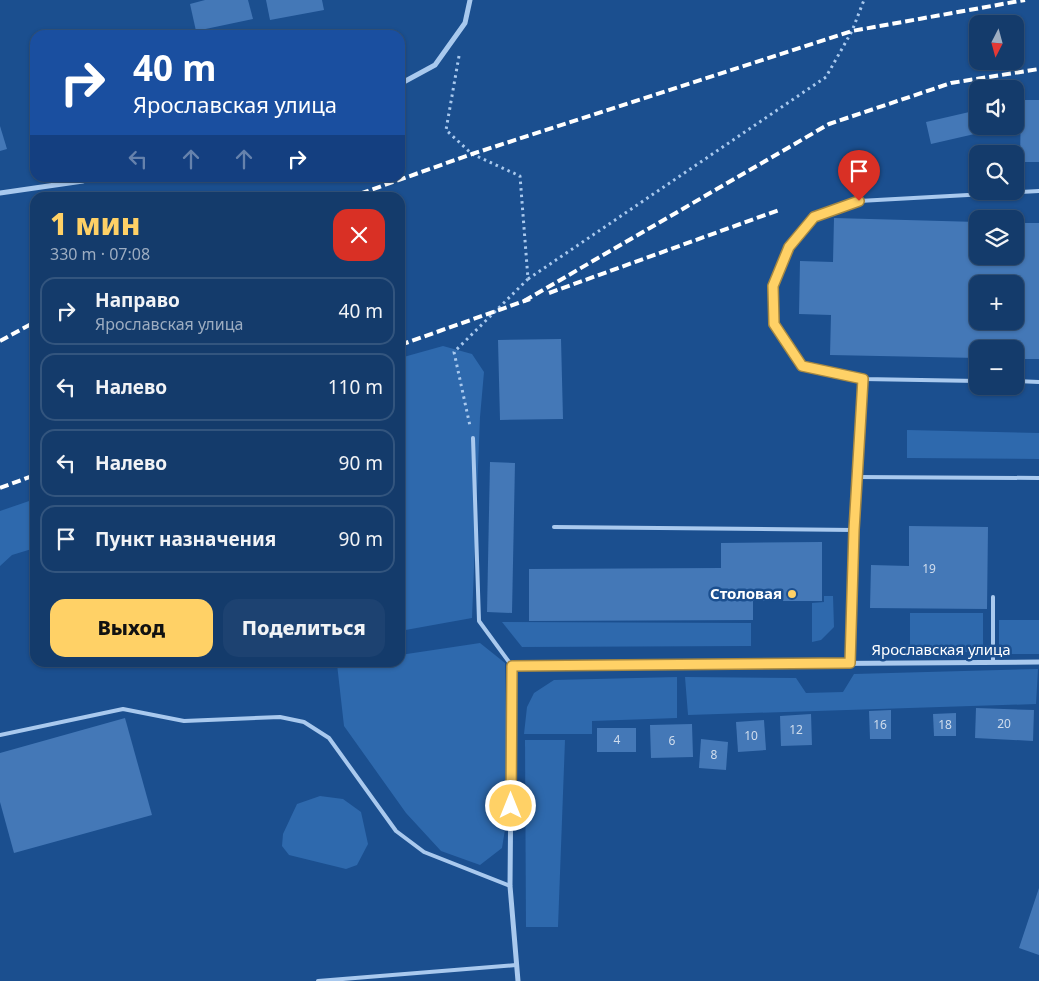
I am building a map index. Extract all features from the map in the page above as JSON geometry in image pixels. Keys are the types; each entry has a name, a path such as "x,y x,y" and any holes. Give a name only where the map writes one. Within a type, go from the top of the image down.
{"street":[{"path":"405,81 435,66 465,23 470,0"},
{"path":"0,193 76,182"},
{"name":"Ярославская улица","path":"512,666 1039,662"},
{"path":"512,666 510,886 518,981"}],"lane":[{"path":"969,381 863,379 802,366 774,324 773,286 789,247 814,217 859,201 1039,191"},
{"path":"850,663 854,530 863,379"},
{"path":"1024,381 1039,382"},
{"path":"473,438 479,621 512,666"},
{"path":"857,477 1039,478"},
{"path":"554,527 854,530"},
{"path":"993,597 993,662"},
{"path":"0,735 123,709 184,721 280,717 304,722 329,738 396,831 424,852 510,886"},
{"path":"318,981 516,965"}],"path":[{"path":"473,438 454,352 528,279 826,76 852,31 864,0"},
{"path":"460,52 446,130 472,154 520,176 528,279"}],"shaded area":[{"path":"443,346 472,354 484,372 480,417 472,618 405,630 405,357"},
{"path":"907,430 1039,433 1039,459 907,458"},
{"path":"30,501 30,550 12,555 0,566 0,511"},
{"path":"824,596 833,596 834,627 821,640 812,642 812,603 824,602"},
{"path":"910,613 983,613 983,652 910,652"},
{"path":"999,620 1039,620 1039,654 999,654"},
{"path":"502,622 751,623 751,646 522,647"},
{"path":"480,643 505,663 508,811 502,848 480,865 441,851 406,813 344,726 337,667 405,667 405,654"},
{"path":"1038,669 1036,704 688,715 685,677 796,678 806,693 843,692 854,674"},
{"path":"677,677 677,718 592,721 592,734 524,734 527,707 534,693 554,680"},
{"path":"525,740 565,740 558,927 526,927"},
{"path":"320,796 343,799 361,812 368,844 357,865 346,869 289,855 282,846 283,834 297,804"}],"building":[{"path":"205,0 248,0 253,19 196,30 190,4"},
{"path":"266,0 322,0 324,10 270,20"},
{"path":"1024,100 1039,100 1039,162 1024,162 1024,145 1020,145 1020,135 1024,135"},
{"path":"969,112 970,135 931,144 926,122"},
{"path":"0,126 7,149 0,151"},
{"path":"834,218 969,222 969,265 1024,265 1024,223 1039,223 1039,359 1024,359 1024,340 969,340 969,358 830,355 831,315 799,314 800,261 833,262"},
{"path":"561,339 563,419 500,420 498,340"},
{"path":"490,462 515,463 512,613 487,612"},
{"path":"909,526 988,527 987,609 870,608 871,565 909,566"},
{"path":"822,542 822,601 753,601 753,620 529,621 529,569 721,568 721,543"},
{"path":"976,708 1034,710 1033,741 975,738"},
{"path":"891,710 891,739 870,739 869,711"},
{"path":"956,713 956,736 934,736 933,714"},
{"path":"811,714 812,745 781,746 780,716"},
{"path":"125,718 152,815 14,853 0,802 0,753"},
{"path":"764,720 766,750 738,752 736,722"},
{"path":"692,724 693,757 651,758 650,725"},
{"path":"597,728 636,728 636,752 597,752"},
{"path":"701,739 728,742 726,770 699,768"},
{"path":"1039,888 1039,955 1019,948"}],"railway":[{"path":"405,178 472,154 852,31 1025,0"},
{"path":"524,301 829,124 951,83 1039,69"},
{"path":"365,192 393,182"},
{"path":"549,293 779,210"},
{"path":"405,343 530,299"},
{"path":"0,341 30,325"},
{"path":"0,488 30,477"}],"place":[{"name":"Столовая","path":"792,594"}],"route":[{"path":"511,806 512,666 850,663 854,530 863,379 802,366 774,324 773,286 789,247 814,217 859,201"}]}
